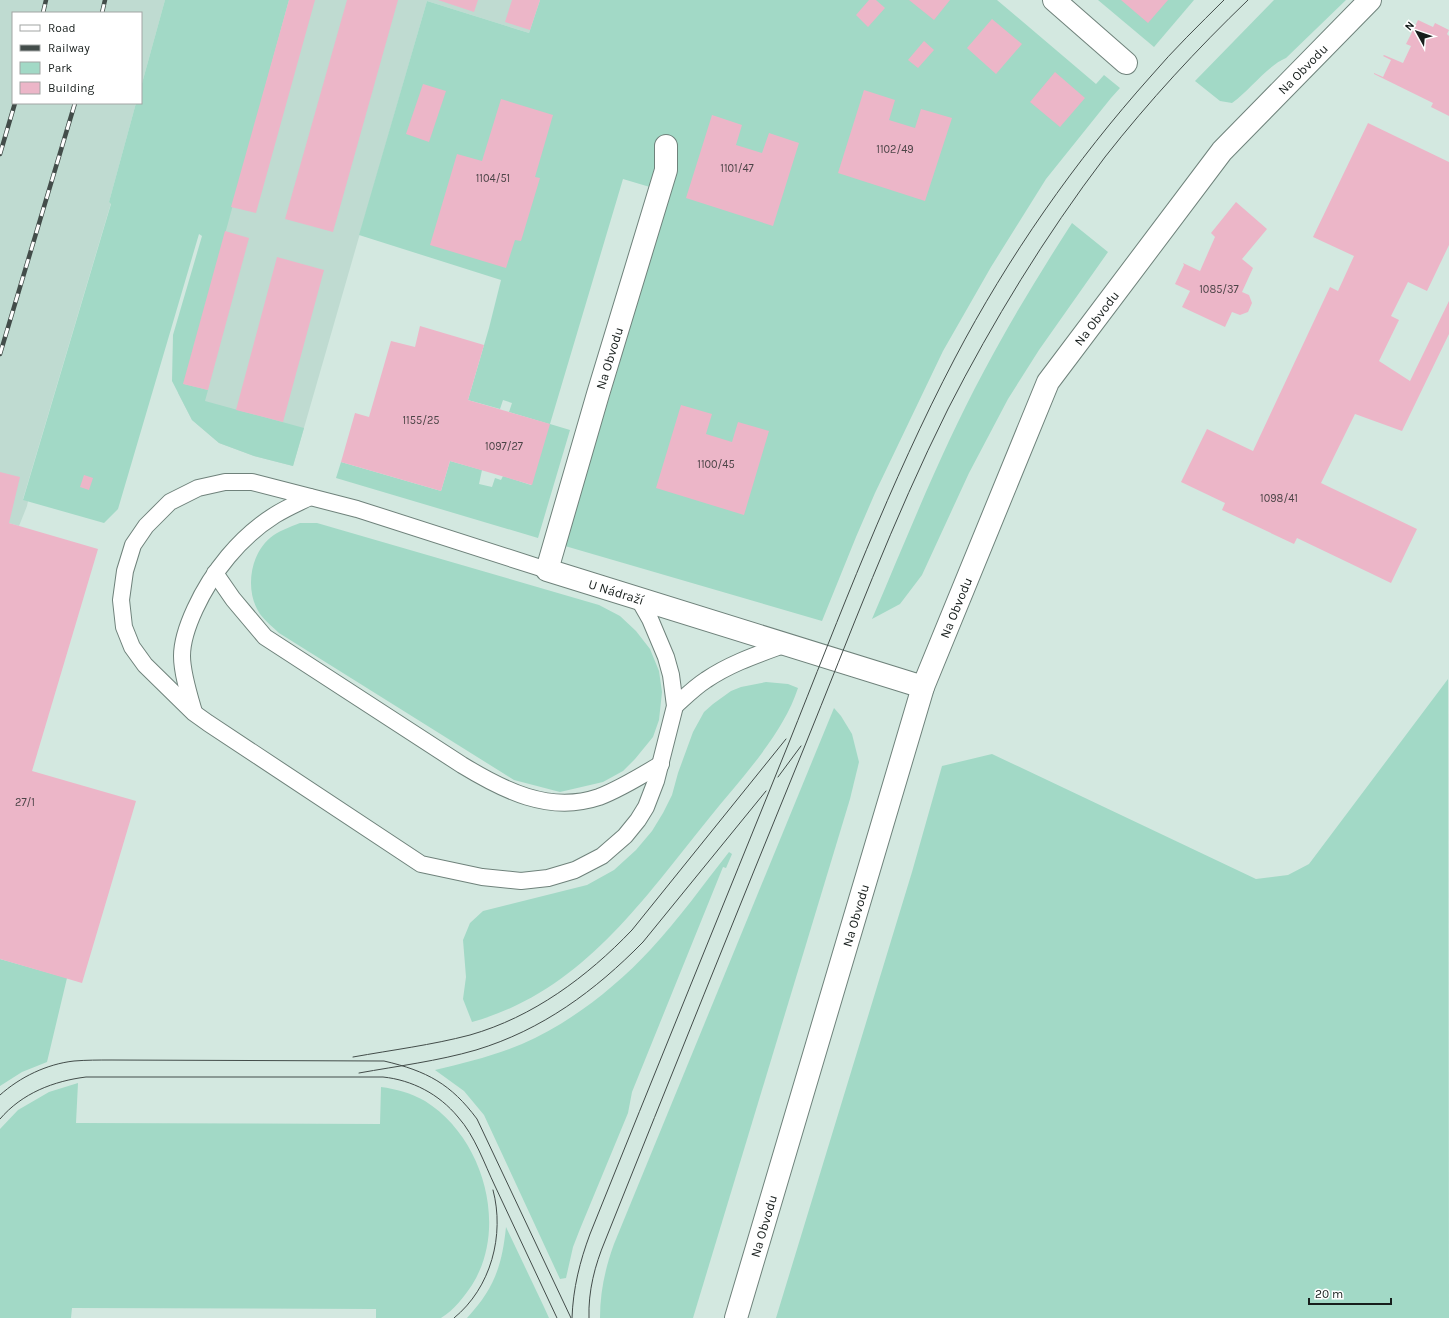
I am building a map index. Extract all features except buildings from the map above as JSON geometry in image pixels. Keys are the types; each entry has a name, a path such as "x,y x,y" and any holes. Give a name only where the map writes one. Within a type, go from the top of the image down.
{"street":[{"path":"1054,0 1126,63"},
{"name":"Na Obvodu","path":"736,1318 923,687 1048,382 1222,151 1370,0"},
{"name":"Na Obvodu","path":"547,570 598,394 666,170 666,146"},
{"name":"U Nádraží","path":"547,570 923,687"}],"lane":[{"name":"U Nádraží","path":"547,570 357,510 310,497 252,482 225,482 198,488 170,502 146,526 133,545 125,571 121,600 124,627 132,647 145,665 194,713 421,864 482,877 521,881 548,878 575,870 602,856 625,836 646,807 656,781 675,706"},
{"path":"194,713 187,686 182,655 188,624 200,598 215,573 236,548 254,531 274,516 310,497"},
{"path":"215,573 233,599 265,637 462,765 490,782 520,796 548,802 577,802 599,797 660,764"},
{"path":"638,598 650,619 666,657 671,675 675,706"},
{"path":"675,706 706,680 724,669 786,644"}],"shaded area":[{"path":"0,0 165,0 142,83 142,12 12,12 12,104 136,104 109,202 111,203 23,499 28,501 27,506 19,526 9,523 0,552"},
{"path":"289,0 540,0 529,33 427,1 293,466 254,456 219,443 192,420 178,393 183,384"}],"green space":[{"path":"165,0 289,0 184,384 208,390 205,401 304,428 293,466 254,456 219,443 192,420 172,381 173,335 202,236 199,234 118,509 104,523 23,500 111,204 109,202 136,104 142,104 142,83"},
{"path":"540,0 997,0 1096,84 1104,75 1120,88 1046,179 991,267 943,351 875,493 822,621 565,546 670,193 623,179 550,424 570,430 538,538 336,478 341,462 441,491 450,461 482,470 479,484 492,487 495,478 501,480 503,476 531,485 549,424 509,412 512,403 503,400 500,409 468,400 501,280 359,235 427,1 529,33"},
{"path":"1098,0 1194,0 1154,47"},
{"path":"1274,0 1346,0 1286,58 1265,72 1239,98 1232,103 1220,101 1195,81"},
{"path":"1072,223 1108,252 1039,350 1008,399 969,473 922,575 900,604 872,619 925,494 968,401 1016,314"},
{"path":"300,523 317,523 599,605 620,616 636,631 650,649 659,671 662,692 659,720 653,737 623,771 603,782 560,792 514,780 279,633 262,617 255,605 251,585 257,554 270,538 284,529"},
{"path":"1448,679 1449,1318 776,1318 912,872 942,766 992,754 1256,879 1288,875 1309,864"},
{"path":"766,682 788,684 798,688 785,717 767,746 634,911 606,940 577,966 546,989 511,1008 472,1022 463,999 466,977 463,940 470,923 483,911 587,885 614,870 636,850 652,831 663,813 672,795 678,773 693,732 704,712 731,691 741,687"},
{"path":"834,708 841,716 852,734 859,762 850,799 693,1318 600,1318 604,1281 614,1244"},
{"path":"729,852 732,854 726,868 723,867 632,1092 628,1113 573,1247 566,1278 560,1279 484,1115 464,1091 435,1070 490,1056 522,1044 557,1026 591,1003 607,991 651,949 681,914"},
{"path":"0,959 67,978 47,1062 22,1072 0,1086"},
{"path":"78,1083 76,1123 380,1124 381,1087 420,1098 445,1117 462,1137 475,1159 484,1184 489,1210 488,1236 483,1262 466,1294 441,1318 376,1318 376,1309 72,1308 71,1318 0,1318 0,1129 18,1110 49,1092"},
{"path":"506,1227 549,1318 467,1318 484,1297 495,1276 502,1254"}],"tram line":[{"path":"572,1318 578,1275 590,1234 867,549 887,501 931,405 955,358 997,283 1044,211 1123,108 1187,37 1224,0"},
{"path":"589,1318 591,1288 601,1250 890,535 948,409 983,344 1021,280 1061,217 1105,157 1192,56 1248,0"},
{"path":"353,1057 441,1042 470,1035 516,1018 558,993 578,979 597,964 632,930 786,739"},
{"path":"778,777 801,746"},
{"path":"359,1073 433,1060 476,1050 523,1032 566,1007 606,977 643,942 766,791"},
{"path":"0,1095 8,1088 34,1072 54,1065 79,1061 384,1061 413,1069 437,1081 447,1088 458,1097 477,1119 571,1318"},
{"path":"0,1119 28,1095 51,1085 86,1077 383,1077 404,1081 434,1095 451,1109 464,1124 479,1150 557,1318"},
{"path":"454,1318 467,1306 477,1292 486,1276 492,1260 496,1242 497,1225 493,1190"}],"railway":[{"path":"43,12 46,0"},
{"path":"102,12 105,0"},
{"path":"0,154 15,104"},
{"path":"0,354 75,104"}]}
